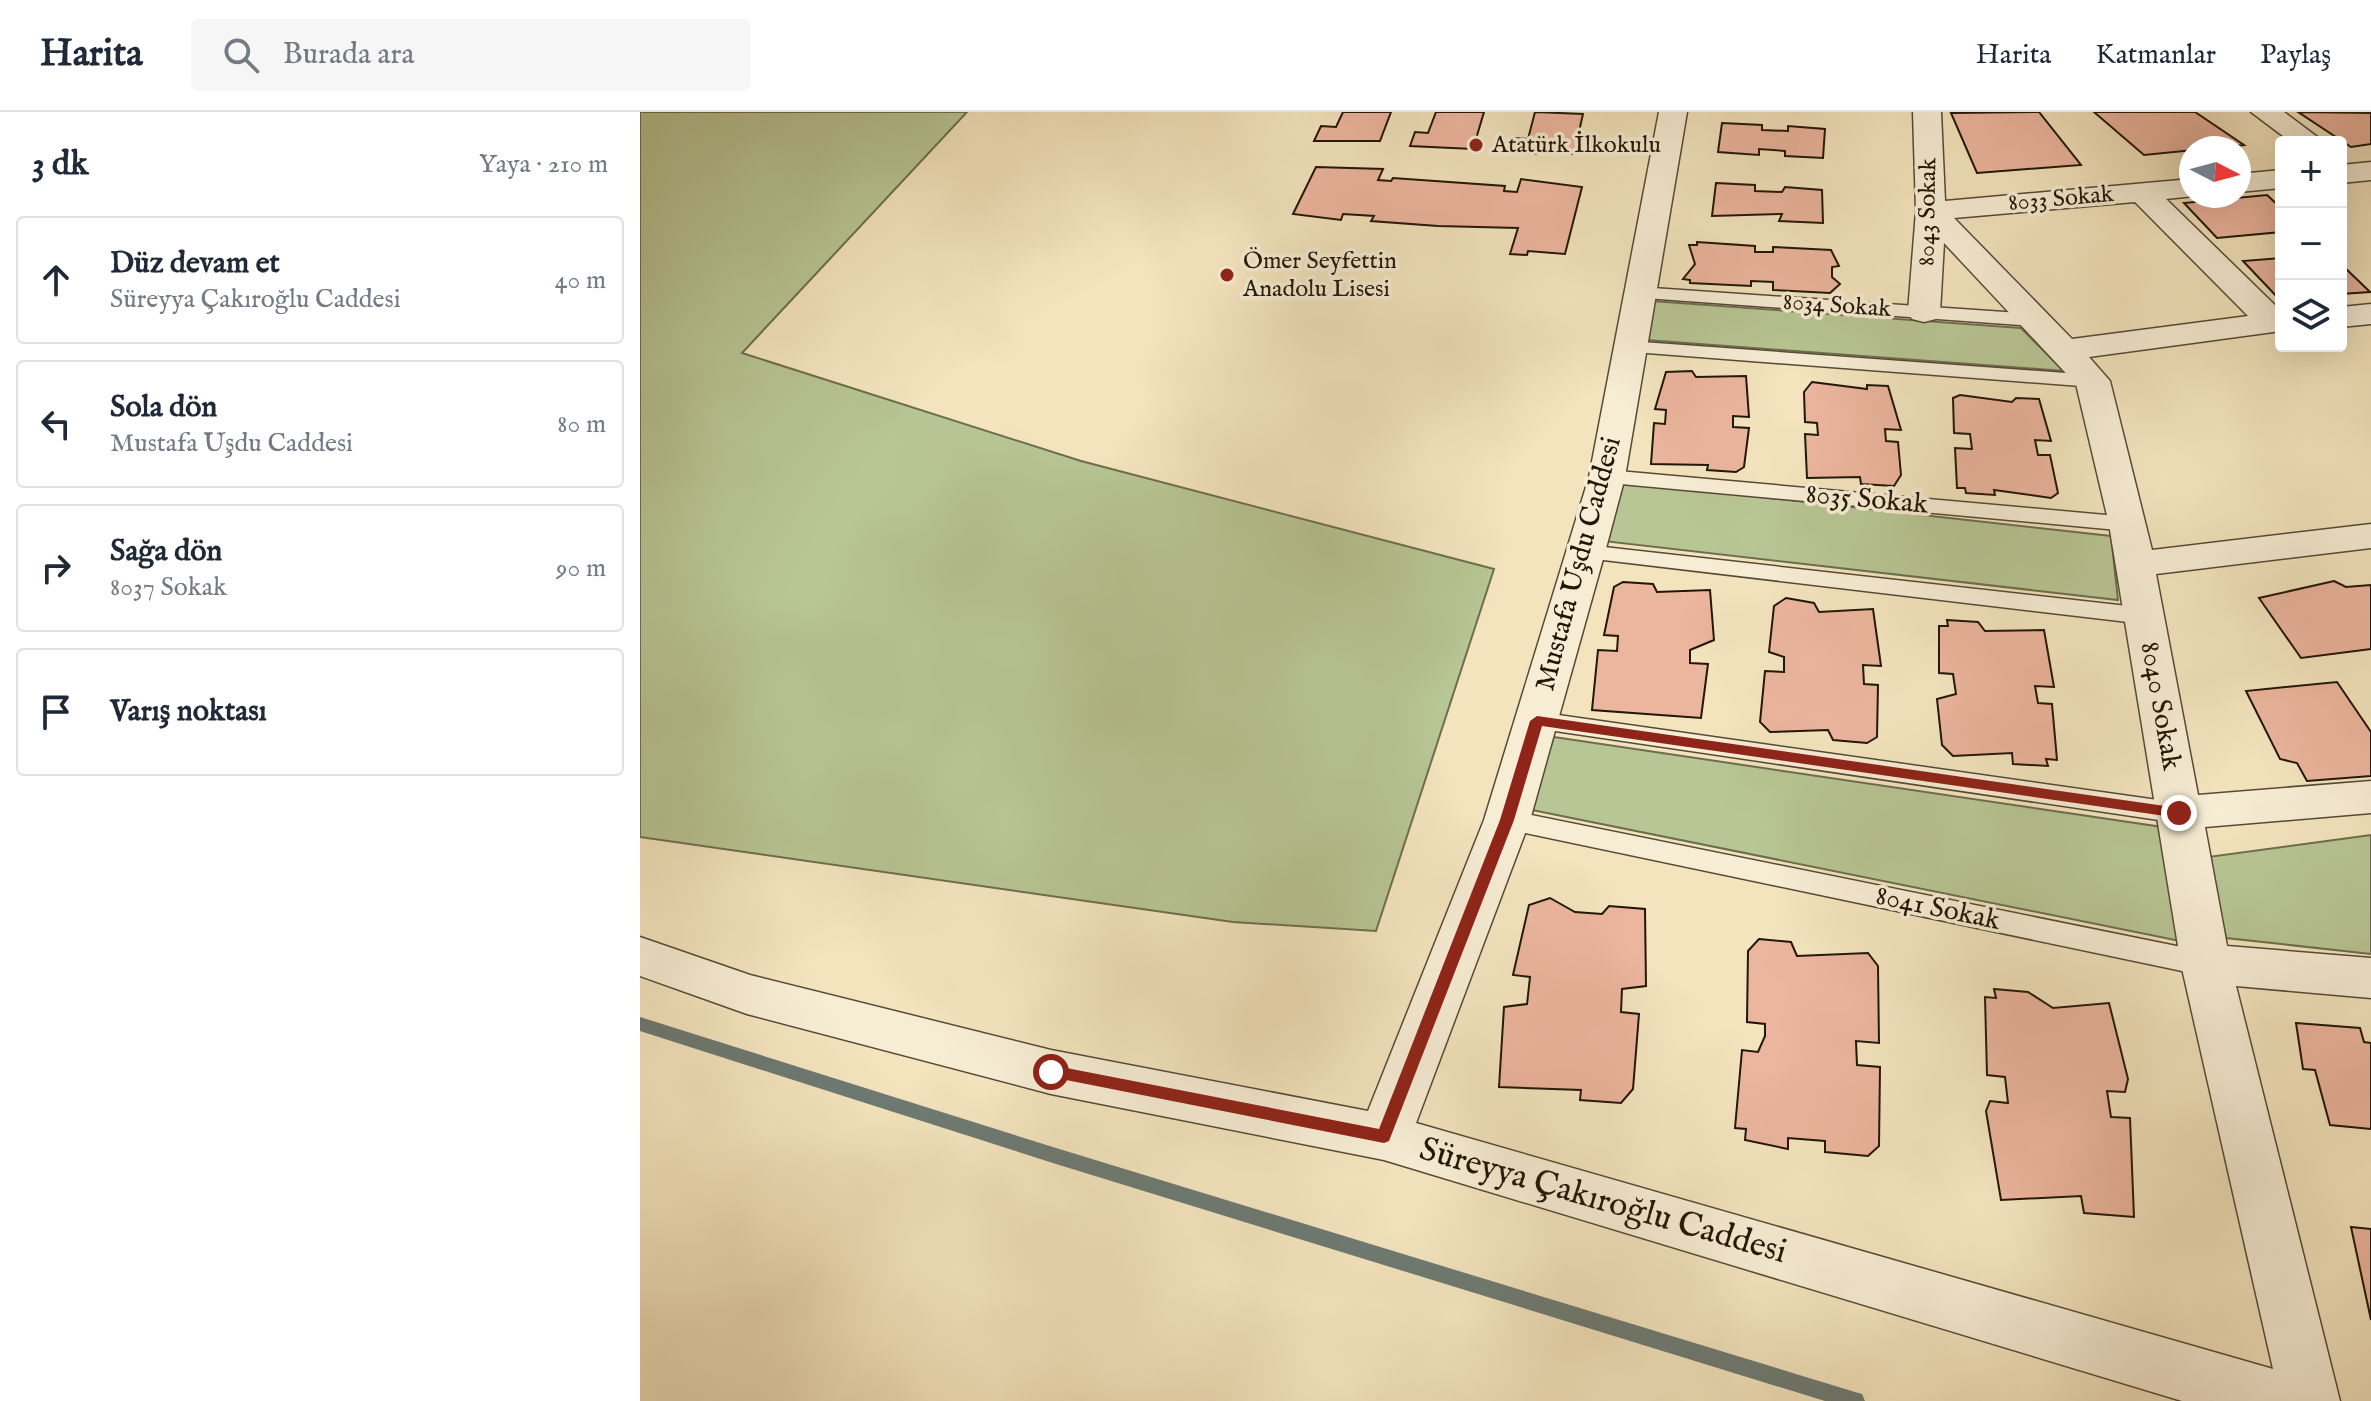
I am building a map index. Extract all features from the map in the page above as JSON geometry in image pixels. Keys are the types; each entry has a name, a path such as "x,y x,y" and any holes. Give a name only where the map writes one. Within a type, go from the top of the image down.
{"street":[{"name":"Mustafa Uşdu Caddesi","path":"1384,1137 1507,820 1586,552 1607,477 1628,347 1673,112"},
{"name":"8043 Sokak","path":"1924,312 1931,211 1927,112"},
{"path":"2265,112 2301,136"},
{"path":"2251,182 2275,180"},
{"name":"8033 Sokak","path":"1931,211 2179,189"},
{"path":"2142,192 2275,319"},
{"name":"8040 Sokak","path":"1931,211 2064,350 2132,544 2206,964 2310,1401"},
{"path":"2347,316 2371,314"},
{"name":"8034 Sokak","path":"2064,350 2275,321"},
{"name":"8035 Sokak","path":"2132,544 2371,536"},
{"path":"2179,813 2371,797"},
{"name":"Süreyya Çakıroğlu Caddesi","path":"640,956 747,994 1051,1072 1384,1137 2280,1401"},
{"name":"8041 Sokak","path":"2206,964 2371,978"}],"lane":[{"name":"8034 Sokak","path":"1638,293 1924,312 2064,350"},
{"path":"1628,347 2064,350"},
{"name":"8035 Sokak","path":"1607,477 2132,544"},
{"path":"1586,552 2145,616"},
{"path":"1537,721 2179,813"},
{"name":"8041 Sokak","path":"1507,820 2206,964"}],"green space":[{"path":"640,112 967,112 742,353 1081,461 1494,569 1376,931 1233,922 640,837"},
{"path":"1652,301 2021,328 2064,371 1646,340"},
{"path":"1618,481 2111,536 2118,600 1603,541"},
{"path":"1554,737 2162,827 2180,941 1527,809"},
{"path":"2371,835 2371,954 2226,938 2208,857"}],"building":[{"path":"1343,112 1391,112 1380,141 1314,141 1321,126 1336,127"},
{"path":"1436,112 1484,112 1473,149 1410,146 1415,132 1428,133"},
{"path":"1535,112 1583,114 1574,154 1507,154 1512,138 1528,139"},
{"path":"2039,112 2081,165 1977,173 1951,113"},
{"path":"2094,112 2195,112 2231,136 2179,136 2179,152 2144,155"},
{"path":"2298,112 2371,113 2371,144 2351,147 2347,144 2347,136 2334,136"},
{"path":"1722,123 1762,125 1762,130 1788,131 1788,126 1825,129 1823,158 1785,156 1785,151 1759,149 1759,155 1718,152"},
{"path":"1316,167 1383,169 1378,180 1391,181 1393,178 1505,186 1504,191 1517,192 1521,179 1582,187 1565,254 1528,251 1527,255 1510,254 1518,228 1371,221 1374,216 1343,214 1341,220 1293,214"},
{"path":"1716,183 1755,185 1755,191 1782,192 1785,187 1822,190 1823,223 1779,221 1782,214 1712,216"},
{"path":"2267,195 2275,202 2275,233 2217,238 2189,208 2251,208 2251,197"},
{"path":"1697,242 1755,246 1755,252 1773,252 1773,247 1831,250 1839,266 1832,267 1832,277 1840,284 1830,293 1773,290 1773,282 1751,281 1751,286 1690,283 1690,280 1683,279 1695,264 1689,245 1697,245"},
{"path":"2275,258 2275,295 2243,261"},
{"path":"2347,270 2370,292 2347,294"},
{"path":"1692,371 1696,377 1746,376 1749,417 1733,416 1733,427 1749,428 1744,467 1736,472 1707,470 1708,465 1651,464 1654,423 1665,424 1666,410 1655,409 1666,372"},
{"path":"1812,382 1867,389 1867,385 1888,386 1901,430 1885,429 1886,441 1898,442 1901,475 1894,486 1861,484 1860,477 1807,478 1805,434 1818,435 1817,423 1805,422 1804,392"},
{"path":"1960,395 2012,402 2016,398 2039,399 2051,441 2035,440 2038,455 2050,455 2058,493 2051,498 1994,490 1995,495 1966,493 1965,488 1957,488 1955,448 1972,449 1970,434 1954,433 1953,398"},
{"path":"2334,581 2346,587 2371,585 2371,649 2301,658 2259,598"},
{"path":"1623,582 1653,584 1657,592 1710,590 1714,640 1690,650 1690,663 1708,664 1701,718 1592,710 1598,650 1617,651 1618,636 1604,635 1614,587"},
{"path":"1786,598 1814,603 1819,612 1873,609 1881,666 1863,665 1864,684 1878,685 1877,737 1867,743 1833,740 1828,730 1770,732 1760,722 1765,671 1784,672 1784,657 1769,652 1774,606"},
{"path":"1947,620 1978,622 1985,631 2044,630 2054,687 2035,686 2038,703 2052,704 2057,760 2046,759 2048,766 2013,764 2012,753 1953,756 1942,745 1937,699 1956,694 1953,674 1939,673 1939,626 1948,626"},
{"path":"2337,682 2371,732 2371,776 2307,781 2297,763 2280,759 2246,691"},
{"path":"1550,898 1575,912 1602,914 1609,906 1645,909 1646,986 1622,989 1621,1012 1639,1014 1633,1089 1621,1103 1580,1100 1581,1090 1499,1087 1504,1007 1527,1004 1530,977 1513,975 1529,905"},
{"path":"1759,939 1791,942 1797,956 1868,953 1878,966 1879,1043 1856,1041 1857,1065 1880,1067 1879,1146 1868,1156 1825,1152 1825,1141 1788,1138 1788,1149 1745,1140 1746,1129 1735,1128 1742,1050 1758,1052 1765,1036 1765,1024 1747,1022 1748,951"},
{"path":"1994,989 2028,992 2053,1008 2109,1003 2128,1079 2125,1092 2107,1091 2111,1117 2130,1118 2134,1217 2084,1213 2081,1196 2001,1200 1986,1111 1990,1101 2008,1103 2005,1077 1987,1075 1985,997 1996,998"},
{"path":"2296,1023 2360,1028 2364,1042 2371,1043 2371,1129 2330,1125 2315,1070 2303,1069"},
{"path":"2351,1227 2371,1229 2371,1320"}],"waterway":[{"path":"640,1024 1056,1156 1855,1401"}],"place":[{"name":"Atatürk İlkokulu","path":"1476,145"},
{"name":"Ömer Seyfettin Anadolu Lisesi","path":"1227,275"}],"route":[{"path":"1051,1072 1384,1137 1507,820 1537,721 2179,813"}]}
